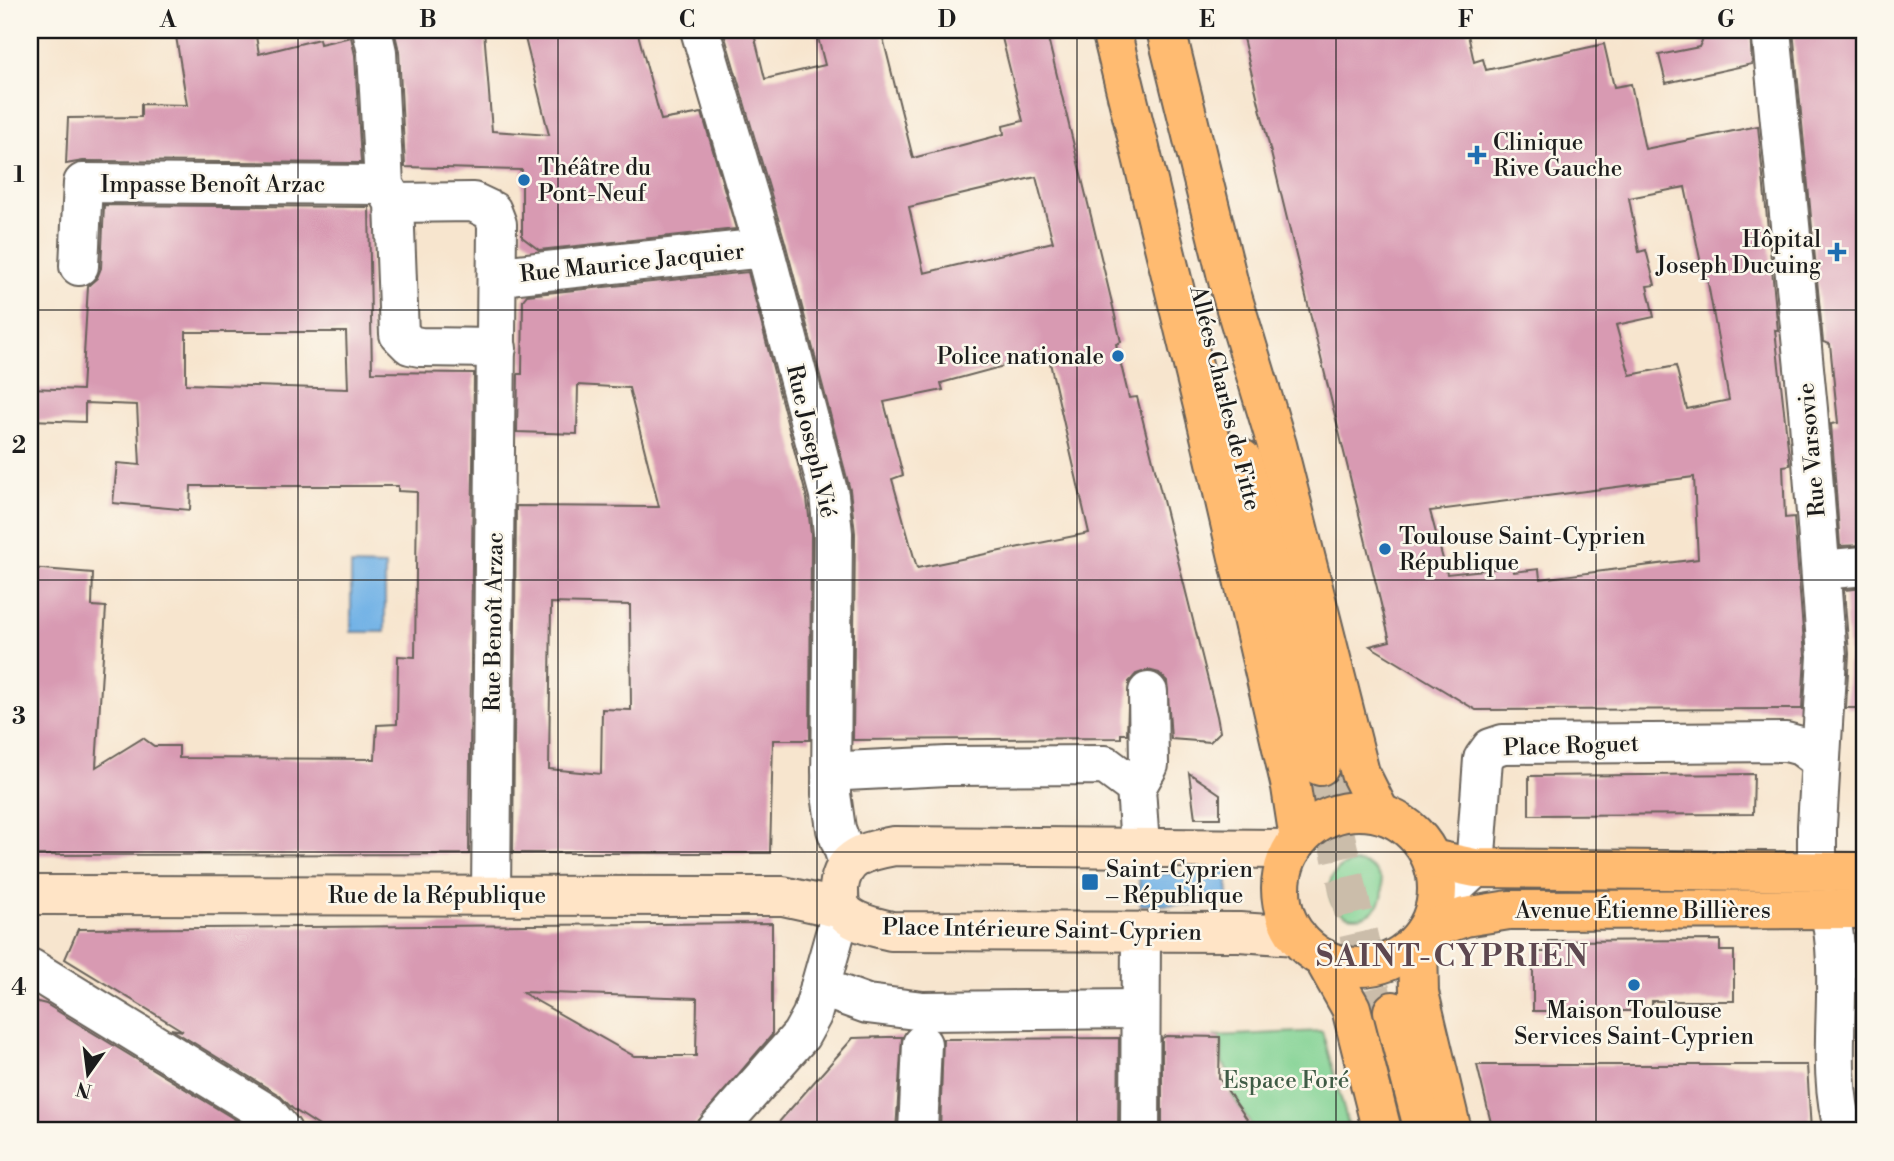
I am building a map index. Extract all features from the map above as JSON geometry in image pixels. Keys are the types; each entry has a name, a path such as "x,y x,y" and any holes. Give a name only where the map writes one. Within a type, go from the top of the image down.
{"main road":[{"path":"1111,30 1204,410 1290,788 1296,844"},
{"name":"Allées Charles de Fitte","path":"1133,30 1327,764 1234,351 1230,289"},
{"name":"Allées Charles de Fitte","path":"1166,30 1230,289 1264,400 1360,773 1380,813"},
{"path":"1382,1131 1351,1009 1282,899 1283,873 1296,844 1315,824 1336,814 1358,811 1380,813 1411,830 1432,859 1436,873 1426,925 1419,993 1452,1131"},
{"name":"Avenue Étienne Billières","path":"1432,859 1475,868 1864,872"},
{"name":"Avenue Étienne Billières","path":"1426,925 1509,910 1847,909"},
{"path":"1310,947 1342,965 1376,965 1406,953 1426,925"},
{"path":"1406,1131 1385,1014 1424,1131"}],"street":[{"path":"372,30 377,52 399,334 403,340 420,347 497,348"},
{"name":"Rue Joseph Vié","path":"700,30 764,248 829,495 833,533 831,769 836,829 848,862"},
{"name":"Rue Varsovie","path":"1771,30 1822,570 1827,656 1820,760 1817,871"},
{"name":"Impasse Benoît Arzac","path":"79,266 83,183 389,194"},
{"name":"Rue Benoît Arzac","path":"389,194 473,202 492,211 497,224 499,276 491,895"},
{"name":"Rue Maurice Jacquier","path":"499,276 764,248"},
{"path":"1822,570 1864,566"},
{"path":"1140,846 1136,788 1149,765 1147,692"},
{"name":"Place Roguet","path":"1475,868 1483,759 1491,748 1503,744 1786,743 1801,746 1820,760"},
{"path":"831,769 845,771 947,766 1105,765 1136,788"},
{"path":"716,1131 801,1035 812,1015 842,909 839,887 848,862 859,854 894,846 1296,844"},
{"path":"1426,925 1475,868"},
{"name":"Rue de la République","path":"30,895 783,896 842,909"},
{"name":"Place Intérieure Saint-Cyprien","path":"842,909 860,922 891,931 1239,932 1310,947"},
{"path":"1844,1131 1835,1101 1837,939 1847,909"},
{"path":"1140,1131 1141,933"},
{"path":"30,968 268,1114 282,1131"},
{"path":"820,987 867,1004 923,1011 1140,1009"},
{"path":"918,1131 922,1044"}],"green space":[{"path":"1356,863 1375,871 1383,890 1375,909 1356,917 1337,909 1329,890 1337,871"},
{"name":"Espace Foré","path":"1322,1031 1350,1131 1255,1131 1231,1094 1239,1089 1222,1062 1222,1044 1215,1036"}],"water":[{"path":"351,565 385,566 385,632 351,632"},
{"path":"1228,872 1228,904 1140,905 1139,874"}],"building":[{"path":"175,30 255,30 259,54 319,39 320,44 351,37 355,55 361,163 83,161 66,164 68,118 141,117 141,104 187,105"},
{"path":"394,30 484,30 492,131 549,135 523,30 637,30 661,120 702,113 736,229 539,250 522,237 522,170 405,167 399,51"},
{"path":"723,30 753,30 765,79 825,65 816,30 881,30 913,158 1004,134 1003,126 1023,121 1000,30 1046,30 1121,342 1116,344 1129,398 1137,397 1217,716 1220,732 1210,742 1171,739 1167,681 1159,673 1148,670 1136,674 1129,682 1127,734 1121,734 1121,738 853,740 855,533 850,490 785,242","holes":["1036,177 1053,242 924,273 909,207","1048,354 1089,533 917,568 892,479 903,475 884,402 943,390 941,383"]},
{"path":"1241,30 1467,30 1474,62 1483,59 1486,70 1604,44 1614,87 1631,84 1645,149 1758,126 1778,331 1775,330 1790,465 1783,466 1785,518 1794,517 1805,656 1802,709 1476,710 1370,646 1390,641","holes":["1685,187 1704,278 1707,278 1729,400 1687,409 1676,366 1630,375 1616,325 1654,317 1647,286 1655,285 1646,250 1639,252 1629,198","1694,477 1698,559 1540,579 1539,569 1514,572 1513,567 1447,574 1430,511"]},
{"path":"1707,30 1750,30 1752,64 1666,83 1659,55 1699,47"},
{"path":"1793,30 1864,30 1864,545 1840,546 1831,424 1838,423 1830,344 1823,342"},
{"path":"104,205 369,207 372,372 474,373 469,854 30,855 30,568 93,573 92,606 106,607 96,767 143,738 154,746 179,746 179,758 375,759 377,725 397,724 398,656 415,657 417,492 398,491 398,486 191,486 190,510 113,503 117,463 140,465 137,405 85,403 85,422 30,420 30,388 82,390 88,286 97,278 101,268","holes":["186,332 346,332 348,389 186,384"]},
{"path":"748,272 807,499 811,534 810,740 773,740 770,853 513,853 516,506 659,507 629,388 578,385 577,434 517,432 518,374 522,374 523,300 527,295","holes":["551,603 630,605 631,710 602,709 601,774 549,769"]},
{"path":"1864,588 1864,708 1846,708 1849,654 1844,590"},
{"path":"1189,773 1220,794 1220,818 1195,818"},
{"path":"1754,774 1753,814 1529,815 1529,776"},
{"path":"772,923 772,1035 690,1131 327,1131 293,1109 279,1095 171,1029 183,1031 65,959 78,929","holes":["521,992 697,998 696,1056 634,1056"]},
{"name":"Maison Toulouse Services Saint-Cyprien","path":"1720,940 1720,951 1734,951 1734,1001 1652,1001 1652,1008 1644,1011 1533,1011 1533,952 1549,952 1548,941"},
{"path":"30,1000 46,1004 254,1131 30,1131"},
{"path":"902,1037 896,1131 771,1131 853,1038"},
{"path":"1220,1037 1219,1078 1255,1131 1162,1131 1162,1038"},
{"path":"1119,1038 1118,1131 940,1131 943,1039"},
{"path":"1477,1065 1807,1065 1811,1131 1493,1131"}],"tunnel":[{"path":"1320,766 1377,1016"}],"place":[{"name":"Clinique Rive Gauche","path":"1477,155"},
{"name":"Théâtre du Pont-Neuf","path":"524,180"},
{"name":"Hôpital Joseph Ducuing","path":"1837,252"},
{"name":"Police nationale","path":"1118,356"},
{"name":"Toulouse Saint-Cyprien République","path":"1385,549"},
{"name":"Saint-Cyprien – République","path":"1090,882"},
{"name":"Maison Toulouse Services Saint-Cyprien","path":"1634,985"}],"district":[{"name":"SAINT-CYPRIEN","path":"1453,956"}]}
